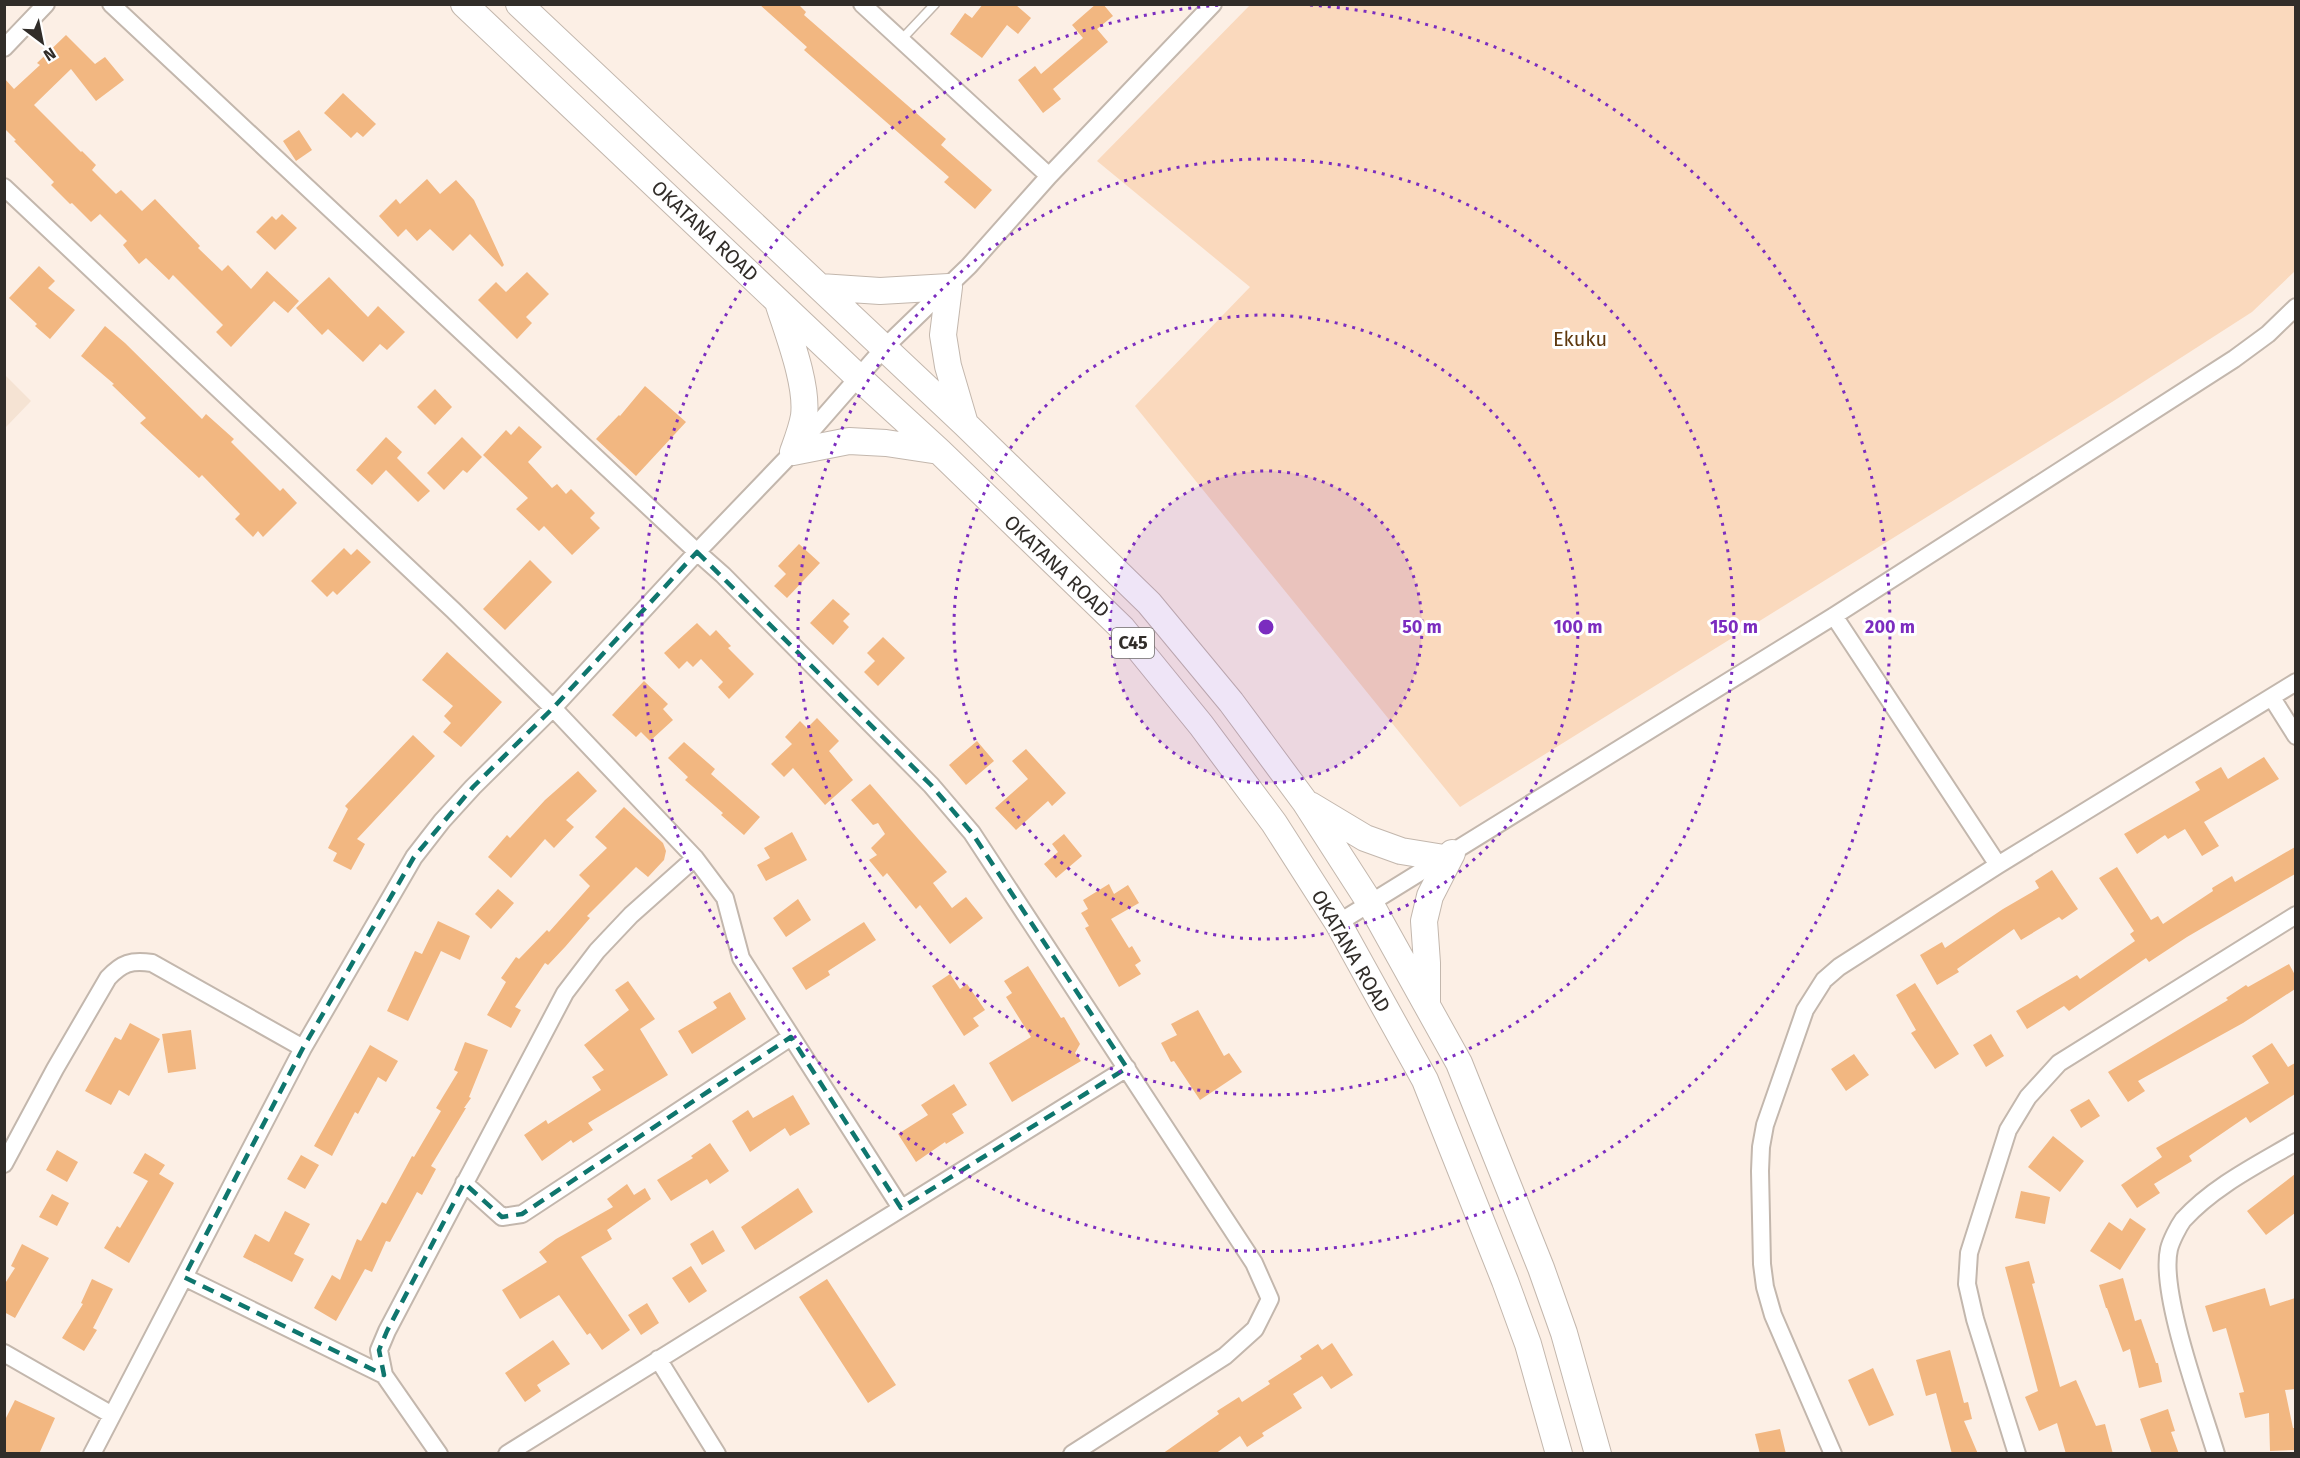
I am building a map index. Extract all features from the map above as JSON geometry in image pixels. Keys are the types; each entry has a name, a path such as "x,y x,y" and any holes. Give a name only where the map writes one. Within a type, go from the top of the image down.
{"main road":[{"name":"OKATANA ROAD","path":"464,4 939,451 1122,628 1201,725 1274,823 1338,923 1425,1080 1449,1135 1528,1344 1559,1454"},
{"name":"OKATANA ROAD","path":"519,4 965,424 1149,603 1231,702 1305,802 1370,903 1459,1063 1521,1216 1564,1333 1598,1454"},
{"path":"820,287 880,291 949,287 943,335 948,366 965,424"},
{"path":"777,299 795,354 804,396 804,416 793,452 849,441 886,443 939,451"},
{"path":"1305,802 1365,838 1401,851 1448,855 1430,896 1424,921 1427,1006"}],"street":[{"path":"4,48 46,4"},
{"path":"111,4 730,582 931,785 972,833 1128,1068 1254,1263 1270,1299 1256,1329 1225,1356 1072,1454"},
{"path":"862,4 1049,176"},
{"path":"92,1454 303,1048 414,857 473,787 553,708 793,452 884,348 949,287 1049,176 1213,4"},
{"path":"4,187 453,610 553,708 695,858 725,898 741,958 901,1208"},
{"path":"1338,923 1834,616 2234,359 2268,334 2295,307"},
{"path":"1834,616 1998,865"},
{"path":"1833,1454 1773,1315 1765,1287 1762,1264 1761,1147 1765,1125 1805,1010 1824,980 1839,967 1998,865 2295,682"},
{"path":"2272,698 2295,736"},
{"path":"439,1454 384,1375 379,1350 387,1331 565,993 597,951 631,915 695,858"},
{"path":"2017,1454 1966,1284 1969,1253 2008,1130 2028,1097 2059,1063 2295,915"},
{"path":"4,1164 55,1069 108,978 120,966 134,960 152,963 303,1048"},
{"path":"464,1183 502,1217 522,1214 791,1036"},
{"path":"507,1454 1128,1068"},
{"path":"2216,1454 2181,1339 2171,1297 2169,1249 2181,1222 2212,1192 2295,1142"},
{"path":"184,1277 384,1375"},
{"path":"4,1353 112,1415"},
{"path":"658,1359 717,1454"}],"lane":[{"path":"902,40 935,4"}],"highlighted area":[{"path":"697,552 931,785 972,833 1127,1068 901,1208 791,1037 522,1214 502,1217 464,1183 379,1350 384,1375 184,1277 303,1048 414,857 473,787 553,708"}],"shaded area":[{"path":"5,375 31,401 4,428"}],"green space":[{"name":"Ekuku","path":"1251,4 2295,5 2295,271 2252,312 2112,402 1460,807 1135,406 1250,287 1097,161"}],"building":[{"path":"759,4 798,4 806,12 804,15 946,139 941,145 992,190 975,209 944,182 949,177 804,50 807,47"},
{"path":"983,4 1015,4 1031,18 1018,34 1007,25 982,58 950,34 965,13 972,18"},
{"path":"1096,4 1103,4 1113,16 1097,29 1108,42 1053,89 1061,99 1043,113 1018,80 1035,66 1041,74 1083,38 1072,25"},
{"path":"66,35 95,64 105,57 124,80 96,101 71,69 34,105 96,165 92,170 116,194 121,190 142,211 155,199 200,246 198,248 222,271 228,265 251,289 267,271 299,301 288,313 274,301 231,347 216,332 223,325 173,275 169,280 146,258 139,264 123,245 127,241 100,214 91,222 51,185 54,182 14,141 16,140 4,128 4,78 14,89 40,65 37,63"},
{"path":"343,93 376,124 363,137 357,132 351,138 324,113"},
{"path":"299,130 312,150 296,161 283,141"},
{"path":"427,179 440,194 456,180 474,200 504,265 502,267 470,234 453,251 430,229 417,241 406,229 398,237 379,216 396,199 400,204"},
{"path":"282,214 297,228 275,250 256,232 272,216 276,220"},
{"path":"39,266 55,281 48,288 75,310 50,339 9,298"},
{"path":"527,272 549,294 526,317 532,323 517,339 478,300 496,282 506,292"},
{"path":"329,277 368,317 378,306 405,332 387,350 380,344 363,362 328,329 322,335 296,308"},
{"path":"105,326 202,419 206,414 234,439 231,442 280,491 283,488 297,503 263,537 258,531 253,537 235,519 240,514 202,475 199,478 140,423 146,418 112,385 114,384 81,356"},
{"path":"645,386 686,422 636,476 596,439 620,416"},
{"path":"435,389 452,407 435,425 417,407"},
{"path":"519,426 542,447 528,462 552,488 557,484 566,494 571,489 595,513 590,518 600,528 572,555 544,526 539,531 516,509 528,498 483,455 506,430 511,435"},
{"path":"386,437 402,452 397,458 430,491 418,502 386,470 372,485 356,470"},
{"path":"462,437 482,457 467,473 463,470 444,490 427,473"},
{"path":"799,544 820,563 787,598 774,586 786,574 778,566"},
{"path":"344,548 351,555 357,549 371,562 337,595 333,591 327,597 311,581"},
{"path":"530,560 552,582 505,630 483,609"},
{"path":"833,599 850,614 843,621 849,627 833,645 810,623"},
{"path":"697,623 710,636 716,630 731,646 728,648 754,674 729,699 718,687 723,682 701,659 693,667 687,661 679,669 664,653"},
{"path":"883,637 905,658 878,686 864,672 875,661 867,653"},
{"path":"447,652 502,702 461,747 443,732 451,723 444,716 453,706 422,680"},
{"path":"644,681 668,704 663,709 673,720 650,741 641,732 636,737 612,715"},
{"path":"817,718 839,741 829,751 853,780 825,805 793,768 784,777 771,764 792,744 785,737 800,721 807,728"},
{"path":"413,735 435,756 357,839 365,844 351,870 333,861 337,853 328,848 348,809 345,806"},
{"path":"977,741 994,761 966,785 949,765"},
{"path":"684,742 715,769 711,774 760,817 744,835 685,780 688,777 668,758"},
{"path":"1026,749 1066,793 1052,806 1048,801 1016,830 995,808 1028,779 1012,761"},
{"path":"2264,757 2279,779 2204,822 2219,846 2202,856 2185,829 2168,839 2165,835 2137,854 2124,834 2200,790 2195,782 2221,767 2228,779"},
{"path":"578,771 597,791 566,820 574,827 554,848 545,839 511,878 488,857 507,835 510,838 545,800"},
{"path":"870,784 947,872 933,883 952,908 966,897 983,918 950,944 920,905 916,909 887,873 883,877 869,860 877,855 871,848 885,834 878,823 873,825 851,800"},
{"path":"624,807 663,843 666,851 664,860 648,877 636,867 587,916 590,918 565,947 548,965 545,963 515,1007 521,1010 511,1028 487,1015 506,982 501,978 516,957 519,959 547,930 549,932 590,886 579,875 607,848 595,837"},
{"path":"792,832 807,860 766,881 757,865 770,858 764,848"},
{"path":"1064,834 1082,856 1056,878 1044,864 1058,852 1052,844"},
{"path":"2295,847 2295,874 2149,962 2146,958 2069,1011 2064,1006 2027,1029 2016,1011 2077,975 2080,979 2135,941 2130,934 2134,931 2099,878 2117,867 2151,920 2158,916 2163,924 2232,876 2235,882"},
{"path":"2052,870 2078,909 2062,920 2059,917 2021,940 2014,929 1957,969 1959,972 1937,985 1920,955 1942,942 1945,948 2039,888 2035,881"},
{"path":"1109,884 1114,894 1128,885 1139,903 1111,919 1129,948 1132,946 1141,961 1135,965 1141,974 1119,987 1085,928 1089,926 1081,913 1088,909 1083,900"},
{"path":"498,889 514,903 491,929 475,914"},
{"path":"798,899 811,920 786,937 773,918"},
{"path":"438,921 470,936 460,960 441,951 408,1021 387,1011 415,951 422,954"},
{"path":"864,922 876,940 828,971 830,975 806,990 792,968"},
{"path":"2289,964 2295,975 2295,989 2243,1023 2138,1081 2145,1091 2128,1102 2108,1072 2228,1000 2226,998 2246,985 2248,987"},
{"path":"1028,966 1080,1044 1075,1053 1081,1061 1012,1102 989,1063 1031,1037 1006,997 1012,993 1004,981"},
{"path":"950,974 960,989 967,984 985,1010 973,1018 979,1026 964,1036 932,986"},
{"path":"628,981 655,1019 640,1029 668,1075 588,1123 593,1130 573,1143 571,1140 542,1161 524,1135 546,1120 548,1124 601,1090 592,1077 604,1070 584,1045 629,1010 615,990"},
{"path":"1915,983 1959,1054 1935,1069 1911,1033 1916,1030 1896,995"},
{"path":"730,992 746,1019 692,1054 678,1031 717,1008 713,1002"},
{"path":"1198,1010 1224,1056 1229,1053 1242,1072 1200,1100 1174,1061 1171,1062 1161,1043 1177,1035 1171,1024"},
{"path":"130,1023 160,1039 129,1096 119,1090 111,1105 85,1091 115,1037 121,1040"},
{"path":"191,1030 196,1069 168,1073 162,1034"},
{"path":"1991,1034 2004,1056 1986,1067 1973,1045"},
{"path":"465,1042 488,1050 469,1097 471,1098 431,1166 436,1169 422,1195 417,1192 390,1242 386,1241 372,1272 365,1269 336,1321 314,1308 332,1275 340,1280 357,1239 361,1241 382,1202 386,1204 412,1156 414,1157 441,1111 436,1108 458,1072 454,1070"},
{"path":"2272,1043 2288,1067 2295,1063 2295,1094 2250,1123 2246,1117 2189,1156 2192,1161 2154,1184 2160,1193 2137,1208 2121,1185 2162,1157 2156,1148 2269,1083 2252,1056"},
{"path":"370,1045 398,1061 386,1082 378,1077 358,1114 355,1112 332,1156 314,1146"},
{"path":"1854,1054 1869,1075 1846,1091 1831,1069"},
{"path":"954,1084 967,1105 952,1114 964,1133 946,1144 945,1142 916,1162 898,1134 928,1115 921,1105"},
{"path":"793,1095 810,1124 790,1136 785,1128 750,1152 732,1121 748,1110 753,1118"},
{"path":"2089,1099 2100,1116 2081,1128 2070,1110"},
{"path":"2053,1136 2084,1161 2060,1192 2028,1167"},
{"path":"710,1143 729,1171 710,1184 707,1179 671,1201 657,1180 693,1158 691,1156"},
{"path":"57,1150 78,1162 67,1182 46,1170"},
{"path":"145,1153 165,1165 159,1174 174,1183 129,1263 104,1248 117,1226 120,1228 148,1181 133,1173"},
{"path":"301,1155 319,1165 305,1189 287,1179"},
{"path":"2295,1174 2295,1213 2266,1235 2247,1211"},
{"path":"627,1184 634,1195 645,1188 651,1199 607,1230 612,1239 581,1257 630,1330 602,1350 590,1333 587,1335 559,1295 520,1319 502,1290 547,1262 539,1252 556,1239 613,1207 607,1199"},
{"path":"798,1188 813,1212 755,1250 741,1227"},
{"path":"2021,1191 2050,1197 2045,1224 2015,1218"},
{"path":"52,1194 69,1203 57,1226 39,1217"},
{"path":"285,1211 310,1224 294,1254 304,1259 292,1282 243,1257 255,1234 269,1242"},
{"path":"2130,1218 2146,1229 2120,1270 2090,1251 2109,1222 2122,1231"},
{"path":"713,1230 725,1251 702,1265 690,1244"},
{"path":"22,1244 49,1258 15,1318 4,1312 4,1285 15,1268 11,1266"},
{"path":"2029,1261 2035,1283 2032,1284 2060,1387 2076,1380 2096,1426 2105,1424 2113,1454 2066,1454 2057,1423 2039,1431 2025,1397 2038,1391 2005,1267"},
{"path":"691,1266 707,1291 689,1303 672,1278"},
{"path":"2123,1278 2135,1321 2141,1319 2156,1363 2158,1363 2162,1382 2139,1388 2130,1349 2123,1352 2099,1285"},
{"path":"92,1279 113,1289 93,1328 97,1330 84,1351 62,1338 83,1304 81,1303"},
{"path":"827,1279 896,1385 868,1403 799,1297"},
{"path":"2265,1288 2270,1306 2295,1298 2295,1389 2285,1390 2293,1428 2295,1428 2295,1450 2270,1451 2269,1413 2245,1418 2239,1393 2244,1392 2226,1328 2213,1332 2205,1306"},
{"path":"647,1303 659,1323 641,1335 628,1315"},
{"path":"553,1340 570,1364 537,1385 541,1391 525,1402 505,1373"},
{"path":"1332,1343 1353,1375 1331,1389 1322,1376 1293,1394 1302,1408 1262,1433 1264,1436 1247,1447 1240,1436 1215,1454 1162,1454 1219,1414 1217,1411 1239,1397 1242,1402 1270,1384 1268,1381 1302,1359 1300,1356 1318,1344 1322,1350"},
{"path":"1950,1350 1964,1403 1968,1402 1972,1419 1964,1421 1978,1454 1952,1454 1936,1393 1926,1396 1916,1360"},
{"path":"1873,1368 1894,1415 1869,1426 1848,1380"},
{"path":"15,1400 55,1418 39,1454 4,1454 4,1422"},
{"path":"2168,1409 2175,1431 2171,1432 2179,1454 2152,1454 2140,1419"},
{"path":"1780,1429 1786,1454 1760,1454 1755,1434"}]}
